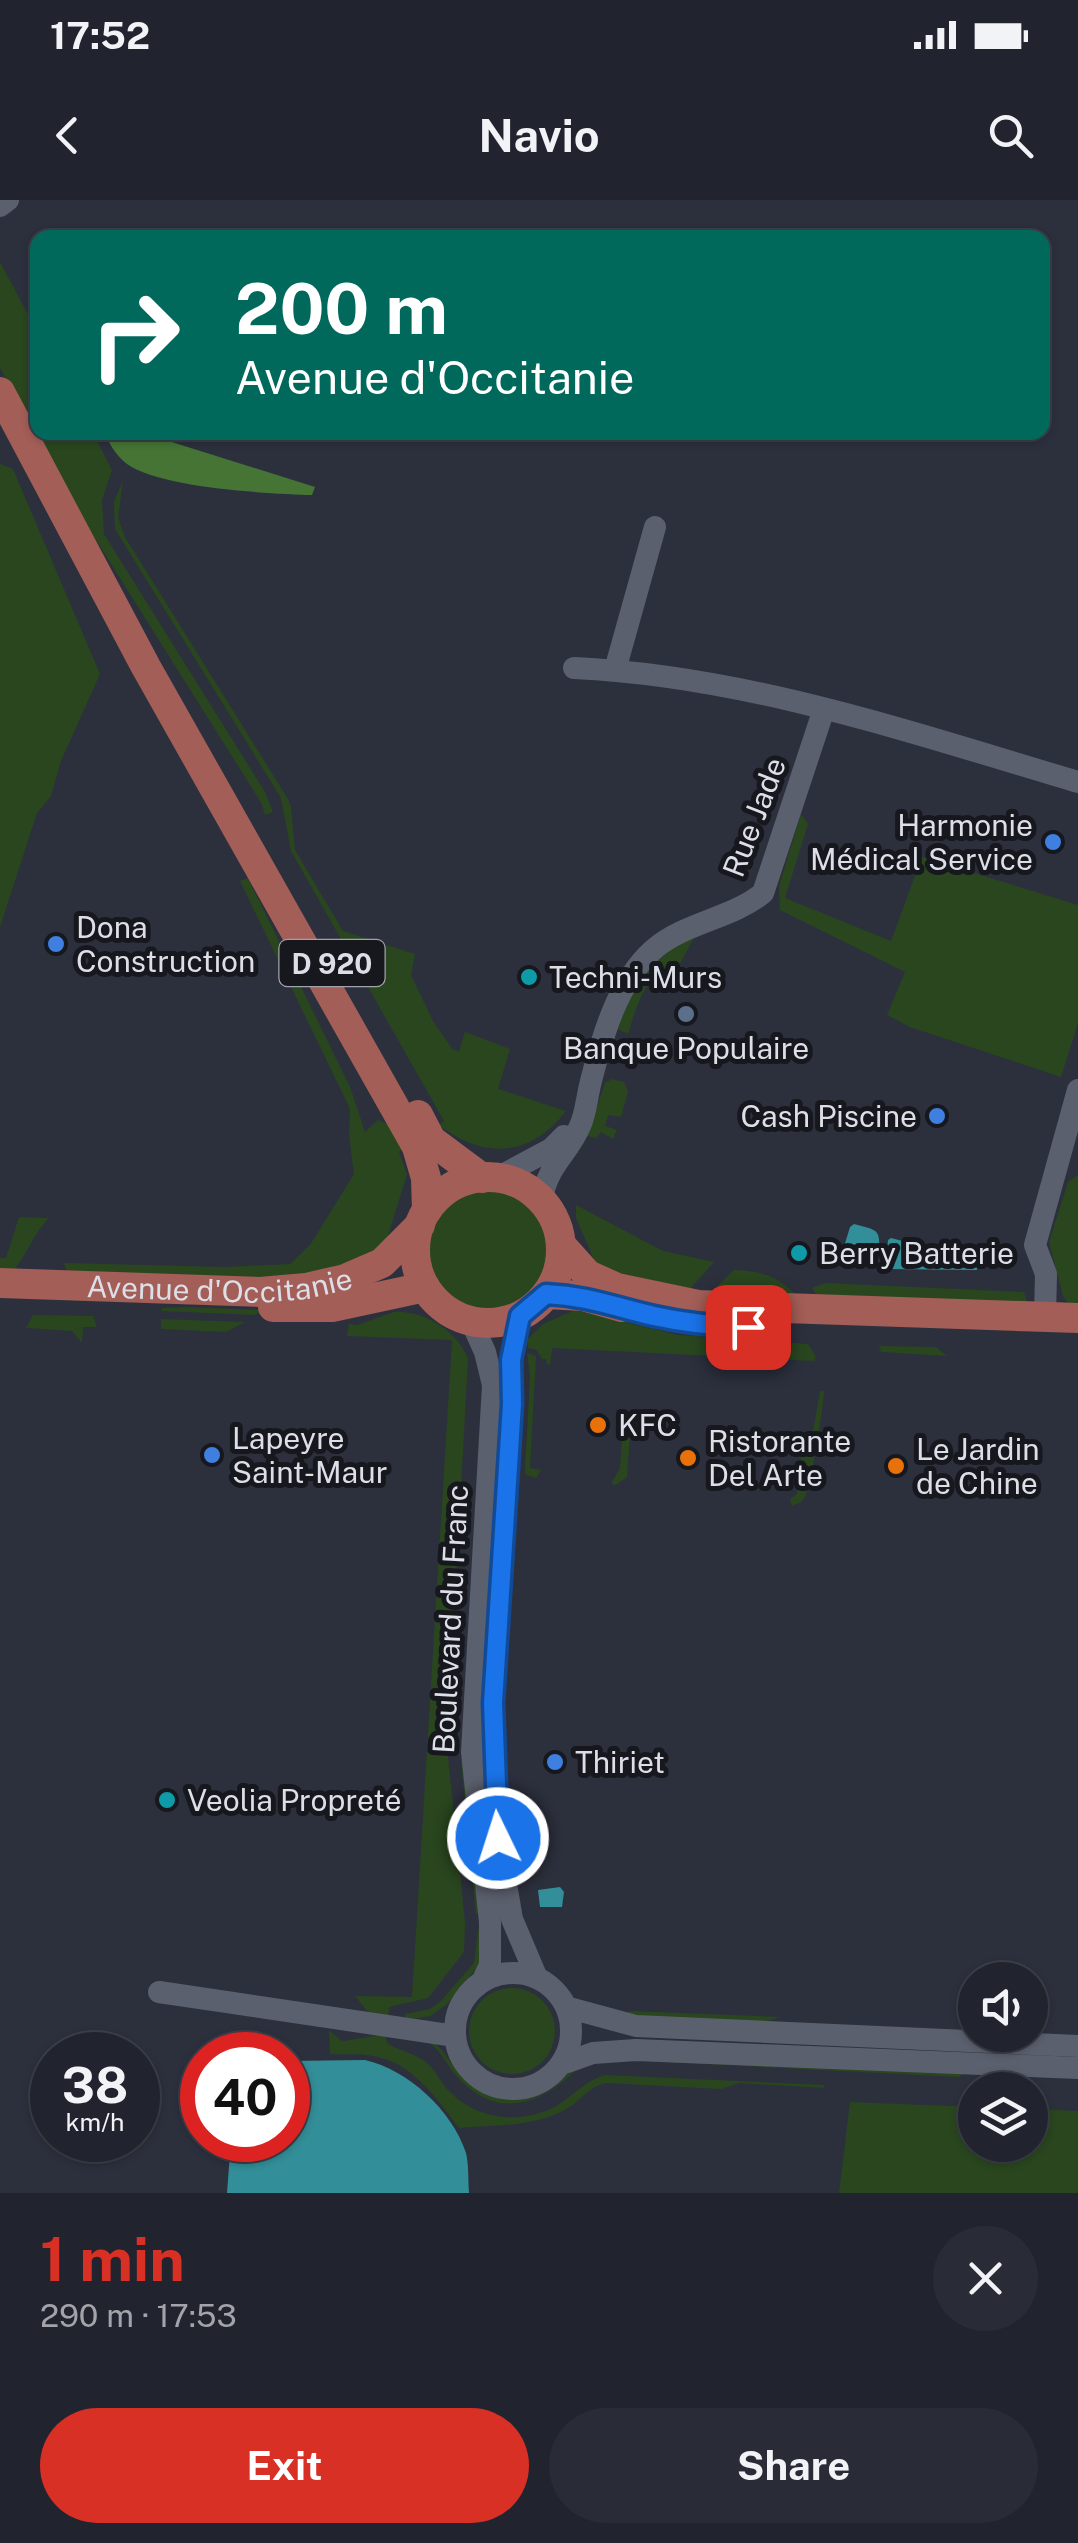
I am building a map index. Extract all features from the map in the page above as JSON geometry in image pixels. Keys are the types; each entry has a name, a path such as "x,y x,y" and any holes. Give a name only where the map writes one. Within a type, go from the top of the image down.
{"main road":[{"name":"D 920","path":"0,392 132,634 146,667 417,1147 426,1178 423,1217"},
{"name":"D 920","path":"132,634 152,659 250,822 431,1140 490,1178"},
{"path":"490,1178 522,1186 541,1201 555,1222 560,1244 558,1270 546,1294 520,1316 500,1322 470,1321 442,1307 425,1287 416,1259 423,1217 451,1187 490,1178"},
{"name":"Avenue d'Occitanie","path":"0,1283 260,1292 306,1288 345,1279 382,1263 423,1217"},
{"path":"560,1244 588,1275 618,1288 698,1305 1078,1318"},
{"name":"Avenue d'Occitanie","path":"0,1296 312,1309 425,1287"},
{"path":"546,1294 583,1296 651,1316 714,1326 1078,1339"}],"street":[{"path":"0,206 8,200"},
{"path":"615,670 655,527"},
{"path":"574,668 726,686 824,708 1078,782"},
{"name":"Rue Jade","path":"541,1201 547,1177 582,1124 620,995 639,964 688,927 763,893 824,708"},
{"path":"1045,1317 1046,1274 1034,1245 1078,1090"},
{"name":"Rue Jade","path":"490,1178 551,1148 584,1109"},
{"name":"Boulevard du Franc","path":"520,1316 511,1360 512,1404 493,1703 494,1780 498,1838 512,1919 537,1978"},
{"name":"Boulevard du Franc","path":"470,1321 485,1352 493,1385 472,1752 490,1922 490,1965 482,1982"},
{"path":"509,1973 537,1978 566,2007 571,2026 570,2046 562,2064 548,2079 529,2088 508,2090 488,2085 466,2064 455,2036 457,2015 466,1996 482,1982 509,1973"},
{"path":"159,1992 455,2036"},
{"path":"566,2007 636,2026 1078,2046"},
{"path":"562,2064 594,2053 636,2050 1078,2068"}],"green space":[{"path":"0,262 30,318 30,423 0,368"},
{"path":"40,440 97,440 112,470 102,500 104,534 265,792 273,812 265,815 262,804 84,521"},
{"path":"108,440 165,440 315,487 312,495 189,484 143,472 116,454"},
{"path":"0,464 13,469 100,674 61,761 51,796 37,813 0,927"},
{"path":"123,480 118,518 125,537 288,799 295,850 343,931 415,954 411,975 433,1021 453,1050 459,1051 465,1032 510,1049 498,1089 566,1111 538,1138 522,1145 490,1148 473,1144 439,1125 444,1121 291,851 281,798 115,529 114,502"},
{"path":"801,814 808,824 785,898 891,941 922,857 1078,905 1078,1023 1061,1077 910,1027 887,1015 905,972 780,910 779,886"},
{"path":"248,878 350,1087 365,1132 378,1120 389,1125 406,1147 399,1152 407,1174 388,1236 373,1255 305,1274 259,1277 67,1271 64,1263 224,1267 290,1264 310,1245 354,1174 350,1109 240,881"},
{"path":"691,936 693,940 672,978 662,970 655,976 640,999 628,1034 618,1029 630,998 645,975"},
{"path":"612,1079 624,1082 628,1092 621,1117 608,1115 605,1126 617,1130 613,1139 601,1132 596,1138 587,1136 605,1083"},
{"path":"1078,1175 1078,1303 1068,1303 1049,1242 1068,1182"},
{"path":"489,1187 512,1192 532,1205 545,1225 550,1248 545,1271 532,1291 512,1304 489,1309 466,1304 446,1291 433,1271 428,1248 433,1225 446,1205 466,1192"},
{"path":"576,1205 663,1251 714,1262 690,1289 596,1264 576,1218"},
{"path":"19,1217 49,1218 14,1270 0,1270 0,1258 6,1258"},
{"path":"734,1270 767,1275 795,1294 712,1291"},
{"path":"825,1283 1024,1292 1027,1302 817,1296 812,1288"},
{"path":"188,1307 264,1310 254,1315 162,1311"},
{"path":"575,1310 678,1335 808,1344 816,1357 814,1361 552,1348 550,1365 547,1364 537,1350 528,1348 527,1340 543,1324"},
{"path":"394,1312 438,1324 456,1340 468,1359 447,1747 465,1922 464,1952 428,1998 389,2007 388,2018 372,2017 355,1996 412,1997 452,1340 347,1336 349,1324 357,1325"},
{"path":"33,1315 93,1316 97,1327 83,1327 82,1343 72,1331 26,1328"},
{"path":"161,1319 245,1322 226,1332 161,1329"},
{"path":"879,1346 936,1347 947,1356 881,1352"},
{"path":"527,1353 536,1356 530,1468 541,1470 536,1478 526,1475 525,1469 530,1376"},
{"path":"820,1391 824,1391 822,1412 807,1491 802,1501 792,1506 790,1499 797,1494 801,1457 798,1448 810,1449"},
{"path":"631,1421 627,1477 611,1484 620,1468 623,1427"},
{"path":"461,1761 465,1761 481,1915 476,1914"},
{"path":"478,1930 483,1930 479,1965 448,2003 431,2016 405,2020 405,2014 430,2009 440,2002 474,1963"},
{"path":"512,1988 536,1995 548,2007 555,2031 548,2055 536,2067 512,2074 488,2067 476,2055 469,2031 476,2007 488,1995"},
{"path":"629,2011 780,2017 759,2024 624,2016"},
{"path":"329,2030 342,2041 386,2036 387,2043 428,2064 457,2099 480,2112 506,2117 546,2111 605,2075 824,2088 739,2083 721,2089 606,2083 543,2119 459,2128 424,2085 391,2061 330,2054"},
{"path":"432,2041 471,2085 491,2096 523,2100 545,2093 520,2103 490,2100 460,2080"},
{"path":"626,2060 958,2073 958,2077"},
{"path":"577,2069 549,2091 545,2093"},
{"path":"850,2102 958,2106 958,2162 1048,2162 1048,2110 1078,2111 1078,2193 839,2193"}],"water":[{"path":"854,1224 877,1232 879,1255 875,1259 846,1258 842,1253"},
{"path":"891,1238 976,1260 977,1270 889,1269 886,1262"},
{"path":"560,1887 564,1892 562,1907 540,1907 538,1890"},
{"path":"365,2060 412,2082 439,2107 459,2137 466,2153 469,2193 227,2193 229,2162 310,2162 310,2061"}],"place":[{"name":"Harmonie Médical Service","path":"1053,842"},
{"name":"Dona Construction","path":"56,944"},
{"name":"Techni-Murs","path":"529,977"},
{"name":"Banque Populaire","path":"686,1014"},
{"name":"Cash Piscine","path":"937,1116"},
{"name":"Berry Batterie","path":"799,1253"},
{"name":"KFC","path":"598,1425"},
{"name":"Lapeyre Saint-Maur","path":"212,1455"},
{"name":"Ristorante Del Arte","path":"688,1458"},
{"name":"Le Jardin de Chine","path":"896,1466"},
{"name":"Thiriet","path":"555,1762"},
{"name":"Veolia Propreté","path":"167,1800"}],"route":[{"path":"498,1838 493,1703 512,1404 511,1360 520,1316 546,1294 583,1296 686,1322 748,1327"}]}
